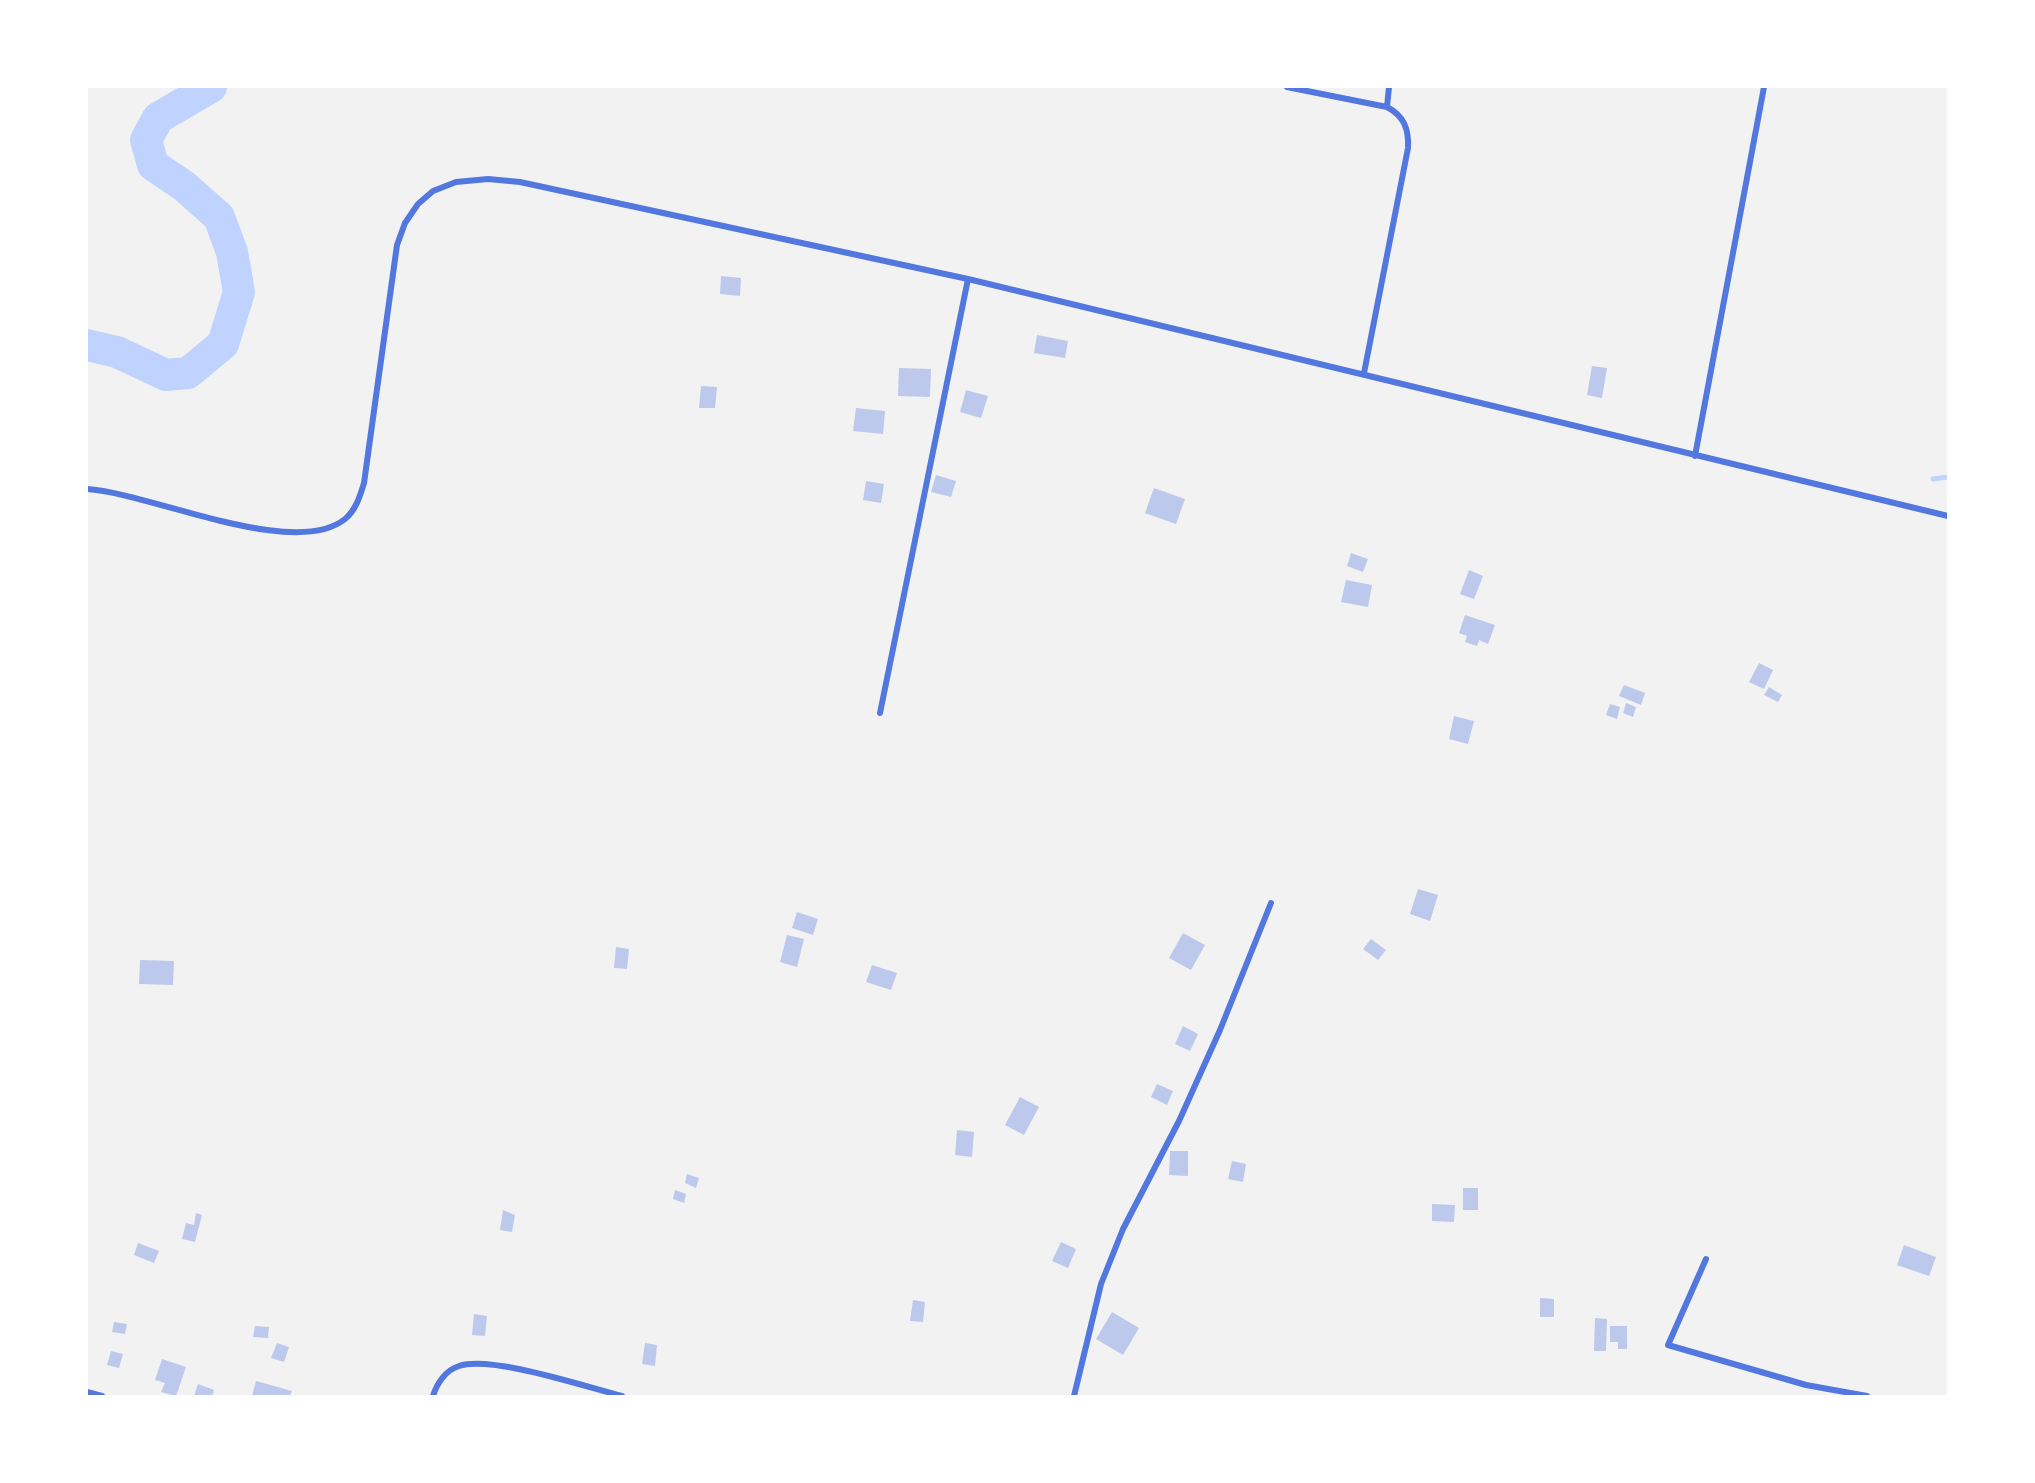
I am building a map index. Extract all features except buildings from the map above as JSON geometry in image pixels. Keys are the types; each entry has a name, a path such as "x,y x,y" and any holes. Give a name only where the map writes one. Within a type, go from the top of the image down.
{"street":[{"path":"1287,87 1387,107 1403,119 1406,128 1408,148 1364,373"},
{"path":"1387,107 1389,87"},
{"path":"1695,456 1764,87"},
{"path":"87,489 270,531 319,531 347,518 357,504 364,483 397,245 405,223 418,204 433,191 456,182 498,180 570,191 968,279 1948,516"},
{"path":"880,713 968,279"},
{"path":"1074,1396 1101,1284 1122,1229 1179,1121 1220,1030 1271,903"},
{"path":"1706,1259 1668,1345 1806,1385 1867,1396"},
{"path":"433,1396 440,1380 449,1371 474,1363 537,1374 622,1396"},
{"path":"87,1392 102,1396"}],"waterway":[{"path":"87,345 117,352 166,375 188,373 223,344 239,292 232,252 219,217 184,186 153,165 146,140 158,118 211,87"},
{"path":"1933,479 1948,477"}]}
